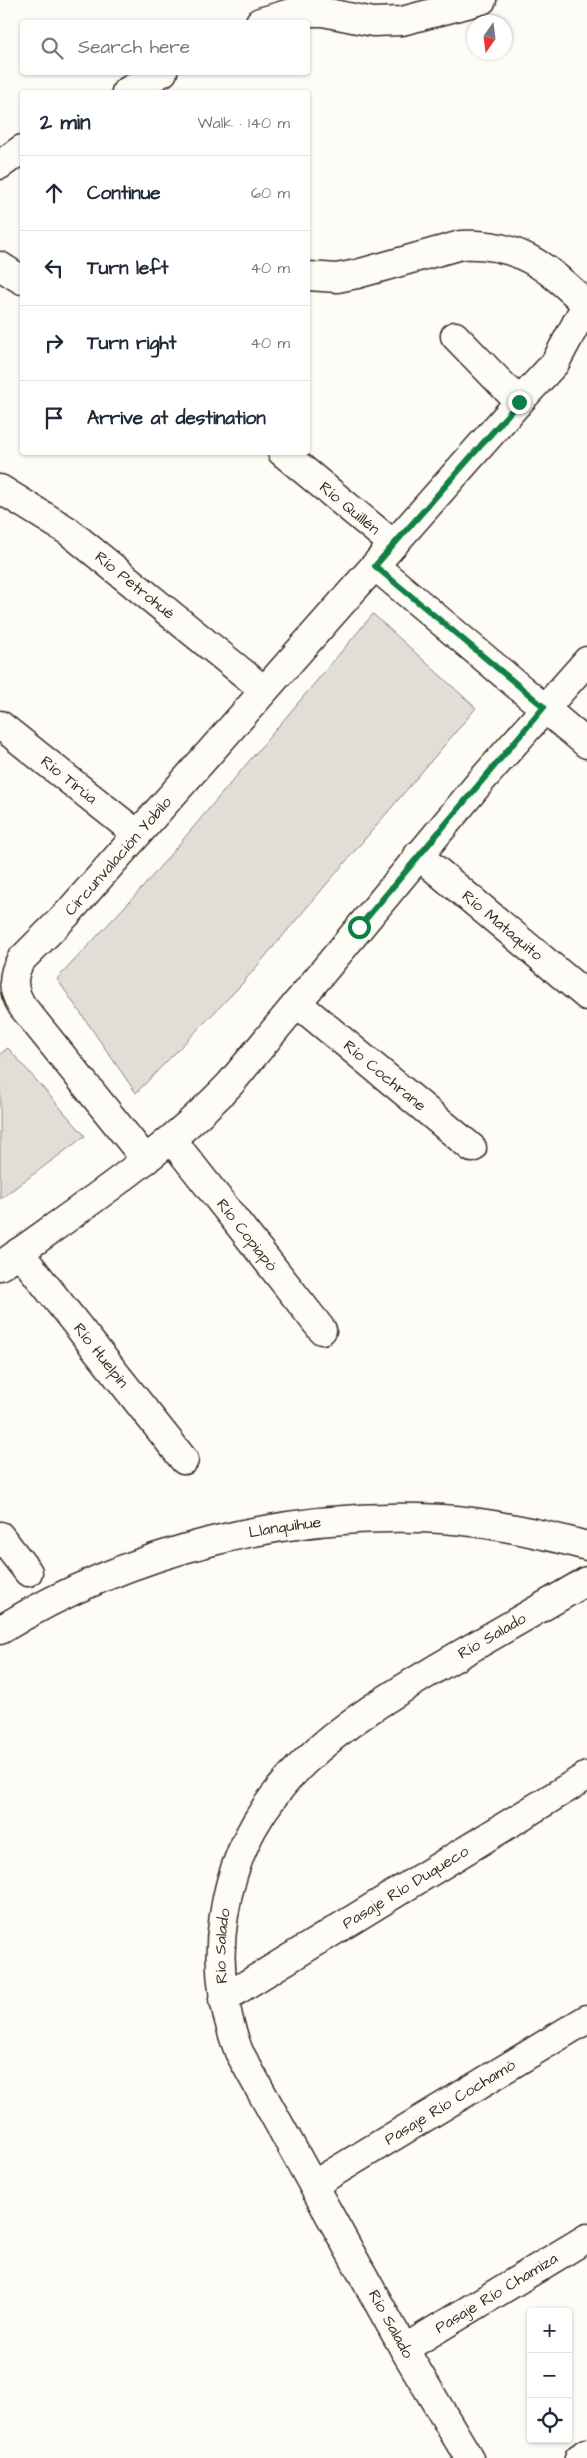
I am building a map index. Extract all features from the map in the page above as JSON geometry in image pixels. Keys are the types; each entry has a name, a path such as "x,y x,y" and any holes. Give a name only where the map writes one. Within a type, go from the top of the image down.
{"street":[{"path":"267,20 318,6 357,20 402,21 482,0"},
{"path":"130,90 157,75"},
{"path":"0,165 20,150"},
{"path":"310,276 337,278 460,245 477,244 517,252 552,272 587,303"},
{"path":"0,266 20,279"},
{"name":"Circunvalación Yobilo","path":"146,1160 22,1006 14,988 16,968 21,960 68,912 555,363 587,303"},
{"path":"455,336 519,402"},
{"name":"Río Quillén","path":"286,455 394,544"},
{"name":"Río Petrohué","path":"0,488 68,531 264,690"},
{"path":"375,566 587,744"},
{"path":"9,1259 172,1140 230,1084 418,855 544,707 587,661"},
{"name":"Río Tirúa","path":"0,725 137,834"},
{"name":"Río Mataquito","path":"418,855 587,996"},
{"name":"Río Cochrane","path":"297,1003 472,1148"},
{"name":"Río Copiapó","path":"172,1140 322,1330"},
{"name":"Río Huelpín","path":"9,1259 184,1460"},
{"name":"Llanquihue","path":"0,1630 40,1606 123,1569 219,1540 299,1524 359,1519 444,1519 527,1531 587,1546"},
{"path":"0,1536 28,1572"},
{"name":"Río Salado","path":"469,2458 404,2349 239,2052 229,2026 223,1999 220,1952 227,1894 238,1861 256,1821 289,1776 329,1738 364,1713 587,1581"},
{"name":"Pasaje Río Duqueco","path":"223,1999 587,1776"},
{"name":"Pasaje Río Cochamó","path":"313,2185 587,2019"},
{"name":"Pasaje Río Chamiza","path":"404,2349 587,2238"},
{"path":"579,2458 587,2453"}],"shaded area":[{"path":"373,614 476,708 241,985 136,1093 57,979 143,887"},
{"path":"8,1048 85,1136 0,1199 0,1054"}],"route":[{"path":"359,927 544,707 375,566 519,402"}]}
